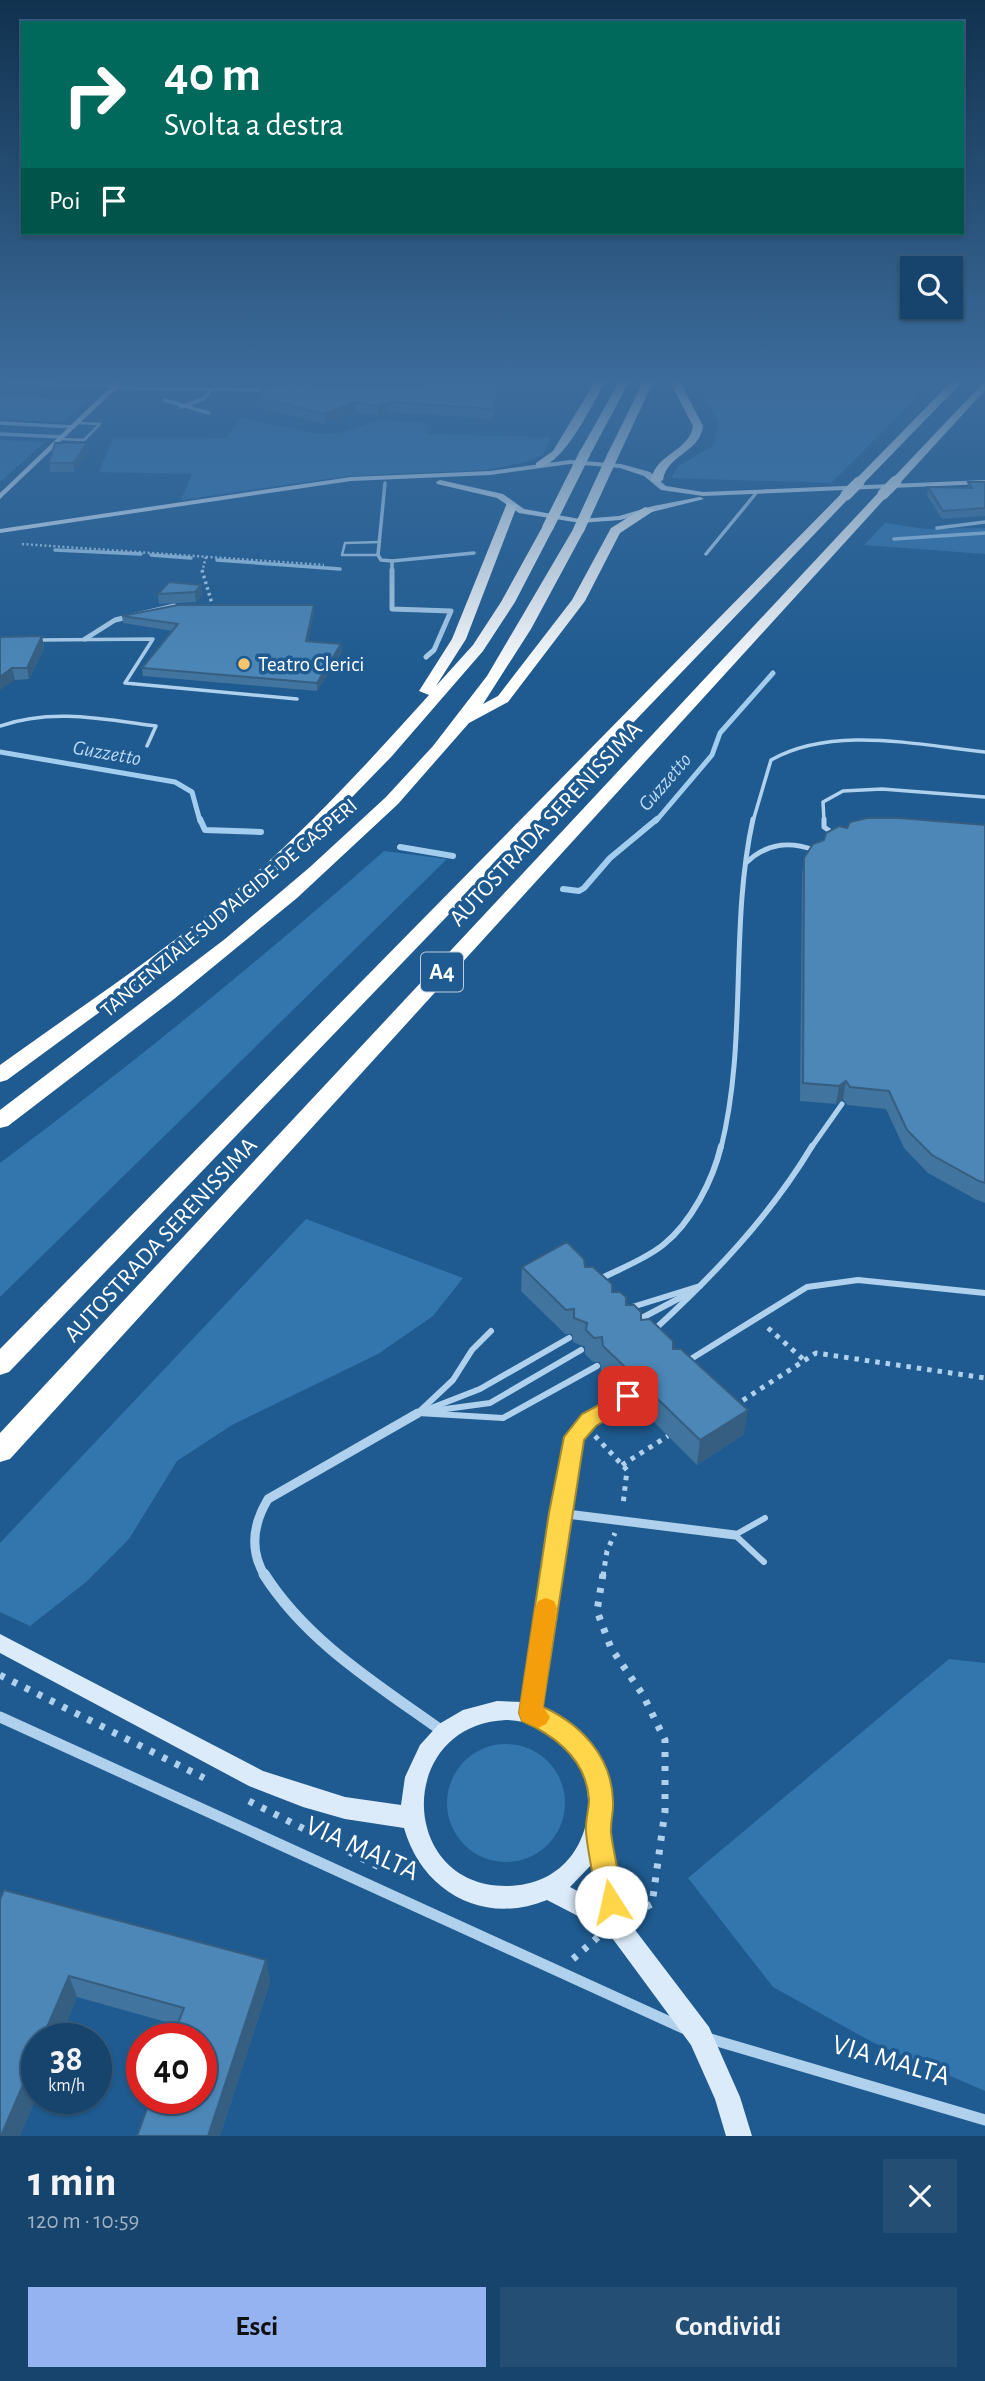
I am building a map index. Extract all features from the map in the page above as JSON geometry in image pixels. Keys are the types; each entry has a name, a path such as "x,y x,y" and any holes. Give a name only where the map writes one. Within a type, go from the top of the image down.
{"highway":[{"name":"TANGENZIALE SUD ALCIDE DE GASPERI","path":"0,1075 161,958 244,892 333,806 478,648 508,602 572,480"},
{"name":"TANGENZIALE SUD ALCIDE DE GASPERI","path":"0,1121 129,1026 306,881 350,843 418,774 462,722 540,605 602,480"},
{"path":"660,480 661,484"},
{"name":"AUTOSTRADA SERENISSIMA","path":"0,1365 862,480"},
{"name":"AUTOSTRADA SERENISSIMA","path":"0,1451 897,480"},
{"path":"411,724 416,707 459,639 511,506"},
{"path":"462,722 503,699 578,601 615,531 651,509"}],"street":[{"path":"0,497 18,480"},
{"path":"0,529 356,480"},
{"path":"651,480 661,484 726,495"},
{"path":"0,539 385,483 455,484 499,491 511,506 546,517 580,521 620,518 651,509 757,492 985,482"},
{"path":"385,483 378,555 381,560 474,553"},
{"path":"651,509 665,496 661,484"},
{"path":"706,554 757,492"},
{"path":"937,528 985,522"},
{"path":"392,561 391,609 451,611 434,650 426,657"},
{"path":"85,639 97,628 114,619 152,609 187,607"},
{"path":"531,1713 559,1513 574,1437 585,1425 628,1396"},
{"path":"418,1413 268,1499 256,1520 254,1546 265,1580 307,1629 444,1732"},
{"path":"559,1513 735,1535"},
{"name":"VIA MALTA","path":"0,1643 257,1779 303,1797 345,1808 412,1818"},
{"name":"VIA MALTA","path":"598,1829 580,1864 548,1888 520,1897 489,1897 461,1887 438,1870 421,1846 412,1818 412,1786 423,1756 444,1732 470,1716 500,1710 531,1713 558,1725 584,1753 594,1770 601,1799 598,1829 615,1923"},
{"name":"VIA MALTA","path":"0,1717 700,2035 985,2120"},
{"name":"VIA MALTA","path":"548,1888 615,1923 700,2035"},
{"path":"700,2035 727,2097 738,2136"}],"lane":[{"path":"378,555 342,555 345,543 380,542"},
{"path":"37,640 153,639 125,683 297,699"},
{"path":"0,726 29,716 52,714 156,726 147,746"},
{"path":"598,1280 667,1241 692,1208 719,1161 736,1060 745,864 771,760 780,752 796,746 830,741 985,752"},
{"path":"842,840 824,827 821,816 823,802 843,791 882,789 985,797"},
{"path":"745,864 757,851 772,845 800,844 820,852"},
{"path":"643,1340 703,1285 788,1185 827,1121 842,1104"},
{"path":"674,1369 807,1287 834,1281 858,1280 985,1293"},
{"path":"614,1312 703,1285"},
{"path":"628,1325 703,1285"},
{"path":"418,1413 453,1380 472,1350 491,1331"},
{"path":"418,1413 480,1389 569,1338"},
{"path":"418,1413 490,1403 581,1350"},
{"path":"418,1413 503,1418 597,1366"},
{"path":"764,1562 735,1535 765,1518"}],"path":[{"path":"16,544 324,565"},
{"path":"160,553 165,548"},
{"path":"243,559 247,554"},
{"path":"206,556 202,562 202,575 214,599 213,607 222,607"},
{"path":"757,1318 804,1360"},
{"path":"722,1414 816,1353 985,1378"},
{"path":"569,1963 615,1923 652,1904 665,1811 665,1740 643,1695 611,1648 597,1611 607,1550 620,1521 627,1470 585,1425"},
{"path":"622,1465 668,1436"},
{"path":"0,1675 210,1781"},
{"path":"234,1794 395,1875"}],"shaded area":[{"path":"190,480 322,480 181,500"},
{"path":"725,480 834,480 831,483"},
{"path":"885,523 926,529 985,528 985,554 864,545"},
{"path":"384,851 447,859 0,1297 0,1163 195,1011"},
{"path":"306,1219 463,1278 433,1316 378,1354 232,1425 177,1461 129,1539 86,1582 30,1626 0,1612 0,1543"},
{"path":"949,1659 985,1663 985,2091 872,2042 773,1987 688,1878"},
{"path":"506,1744 529,1748 548,1761 561,1780 565,1803 561,1826 548,1845 529,1858 506,1862 483,1858 464,1845 451,1826 447,1803 451,1780 464,1761 483,1748"}],"building":[{"path":"968,482 985,482 985,508 943,511 928,487 972,488"},
{"path":"169,582 201,585 195,592 158,594"},
{"path":"178,605 314,605 306,641 341,644 317,683 142,668 178,624 122,616"},
{"path":"42,636 27,668 12,668 0,677 0,637"},
{"path":"867,818 985,825 985,1183 932,1155 907,1130 889,1091 850,1087 846,1081 839,1086 803,1083 804,858 813,844 824,840 826,833 839,826 847,828 850,822"},
{"path":"567,1242 584,1259 585,1267 593,1267 612,1284 612,1292 620,1292 626,1297 626,1305 634,1305 641,1312 641,1320 650,1319 673,1341 673,1349 681,1349 748,1410 700,1440 635,1377 636,1368 625,1367 603,1346 602,1337 594,1338 586,1330 587,1323 574,1318 574,1309 566,1310 522,1267"},
{"path":"4,1890 266,1960 217,2109 217,2023 178,2023 184,2008 69,1976 49,2023 21,2023 21,2089 0,2136 0,1899"},
{"path":"145,2114 215,2114 208,2136 137,2136"}],"waterway":[{"path":"894,539 985,533"},
{"path":"55,550 141,554"},
{"path":"151,555 191,558"},
{"path":"217,560 340,569"},
{"name":"Guzzetto","path":"656,821 712,755 720,733 773,673"},
{"name":"Guzzetto","path":"0,752 175,782 192,792 200,821"},
{"name":"Guzzetto","path":"200,819 205,830 261,832"},
{"name":"Guzzetto","path":"563,889 579,891 584,888 610,858 657,819"},
{"name":"Guzzetto","path":"400,847 453,856"}],"slow traffic":[{"path":"538,1717 531,1713 546,1608"}],"place":[{"name":"Teatro Clerici","path":"244,664"}],"route":[{"path":"611,1902 598,1829 601,1799 594,1770 580,1745 558,1725 531,1713 559,1513 574,1437 589,1420 628,1396"}]}
